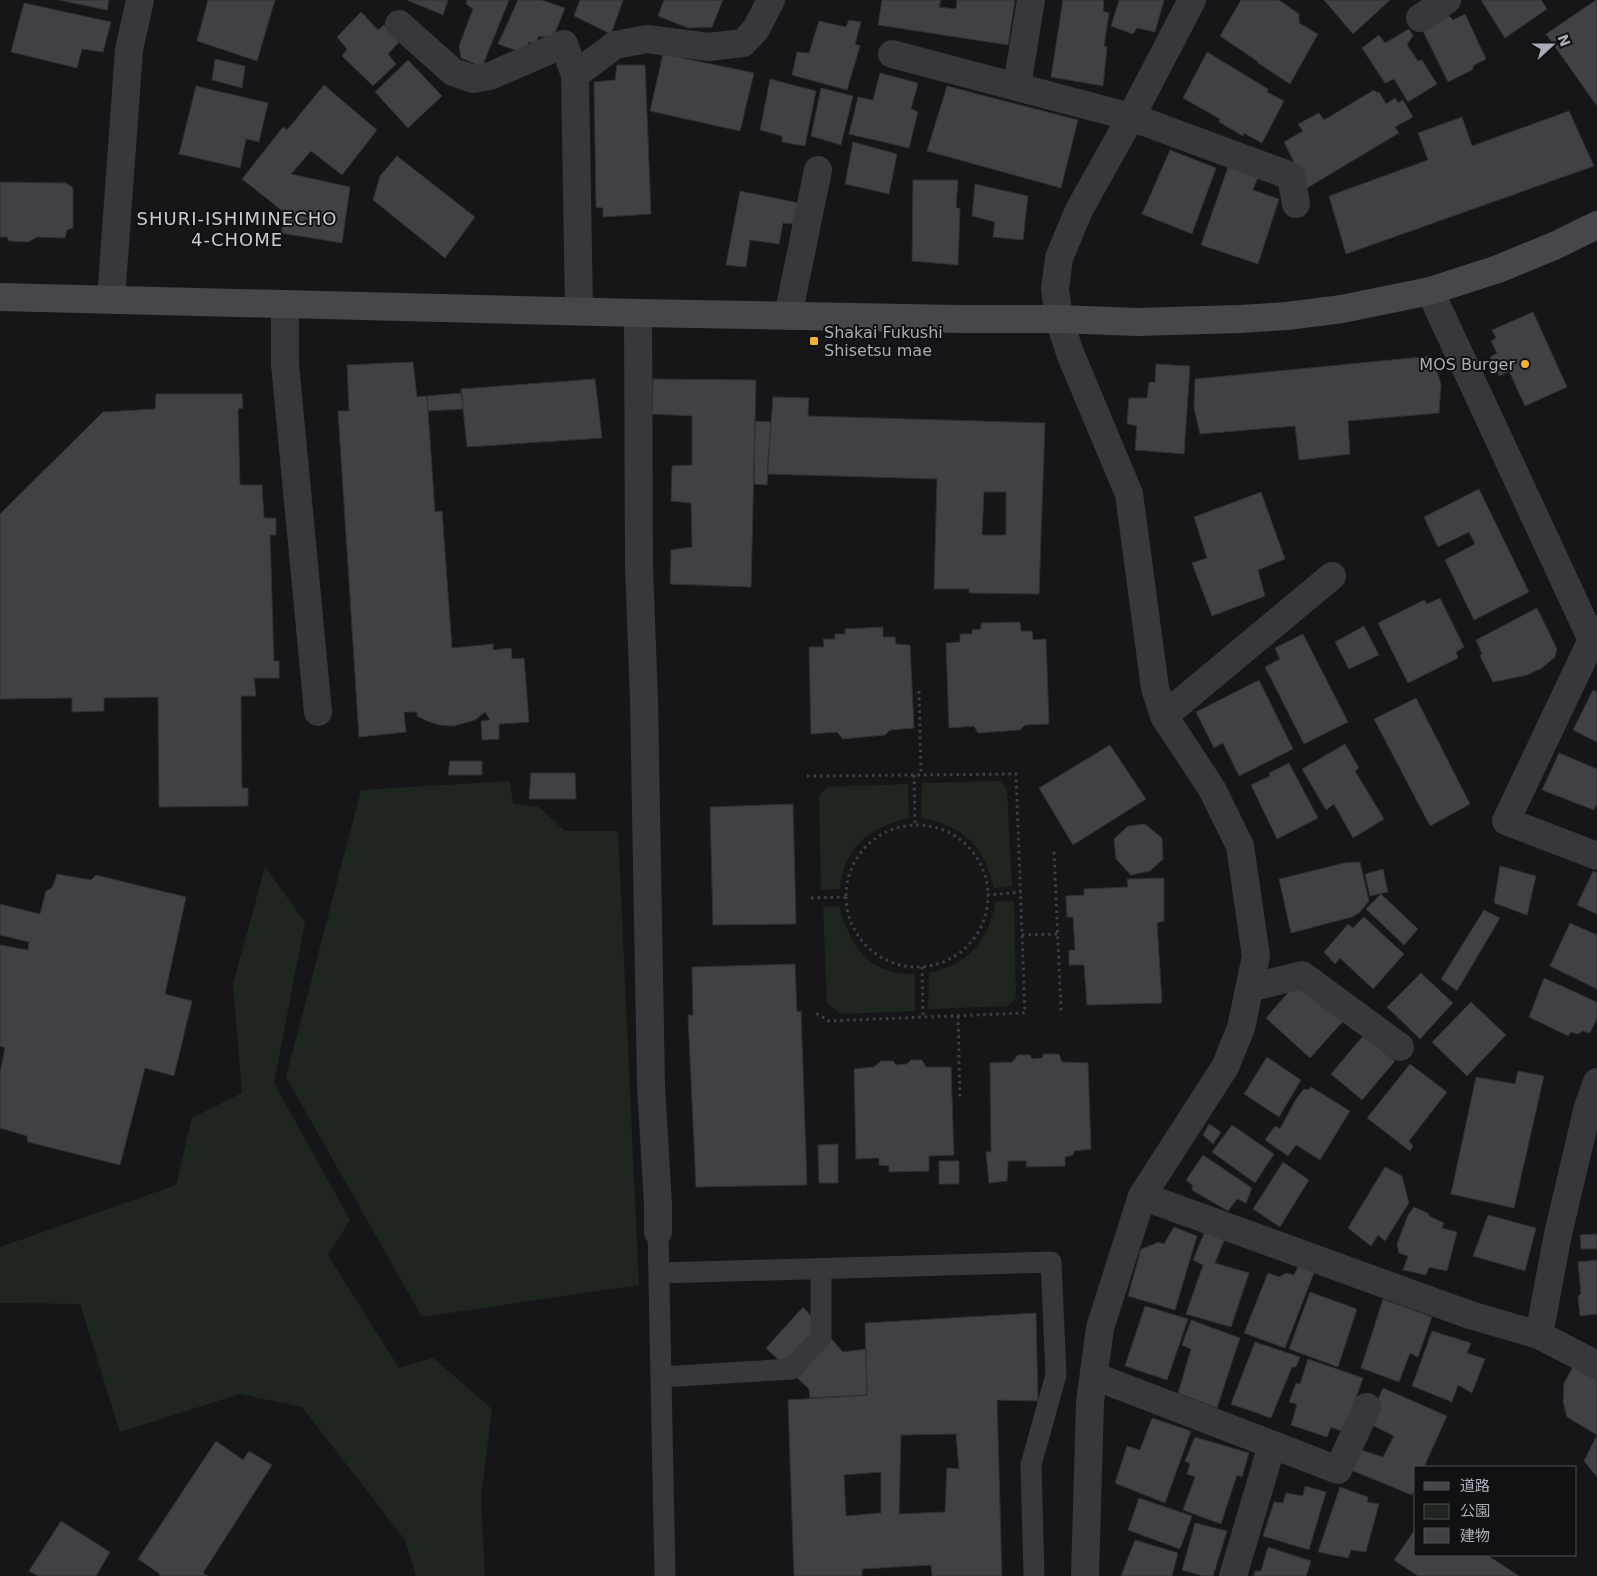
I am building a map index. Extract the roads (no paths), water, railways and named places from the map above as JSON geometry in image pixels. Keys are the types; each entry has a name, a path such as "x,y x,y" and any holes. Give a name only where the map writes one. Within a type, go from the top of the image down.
{"street":[{"path":"111,299 129,50 140,0"},
{"path":"575,75 615,46 647,39 709,46 743,43 756,29 771,0"},
{"path":"1018,86 1031,0"},
{"path":"1085,1576 1090,1402 1100,1328 1142,1196 1225,1066 1241,1028 1256,956 1240,846 1212,789 1164,716 1154,688 1129,494 1070,354 1059,320 1055,289 1059,258 1079,210 1131,117 1192,0"},
{"path":"1420,18 1448,0"},
{"path":"399,24 453,72 473,79 490,76 564,44 575,75 579,311"},
{"path":"892,54 1131,117 1291,176 1296,204"},
{"path":"788,316 818,170"},
{"path":"0,298 111,299 958,320 1161,322 1287,316 1342,309 1430,292 1498,269 1554,246 1597,225"},
{"path":"1430,292 1594,634 1506,821 1597,856"},
{"path":"285,304 285,364 318,712"},
{"path":"638,313 639,566 644,700 651,1085 658,1232"},
{"path":"1164,716 1332,576"},
{"path":"1248,988 1302,975 1400,1046"},
{"path":"1539,1335 1558,1234 1588,1107 1597,1082"},
{"path":"1142,1196 1470,1315 1539,1335 1597,1364"},
{"path":"1094,1376 1338,1470 1367,1407"},
{"path":"1232,1576 1272,1445"}],"lane":[{"path":"658,1232 665,1576"},
{"path":"660,1274 1050,1262 1056,1375 1031,1465 1034,1576"},
{"path":"662,1377 792,1369 822,1338 821,1269"}],"place":[{"name":"Shakai Fukushi Shisetsu mae","path":"814,341"},
{"name":"MOS Burger","path":"1525,364"}],"district":[{"name":"SHURI-ISHIMINECHO 4-CHOME","path":"237,228"}]}
